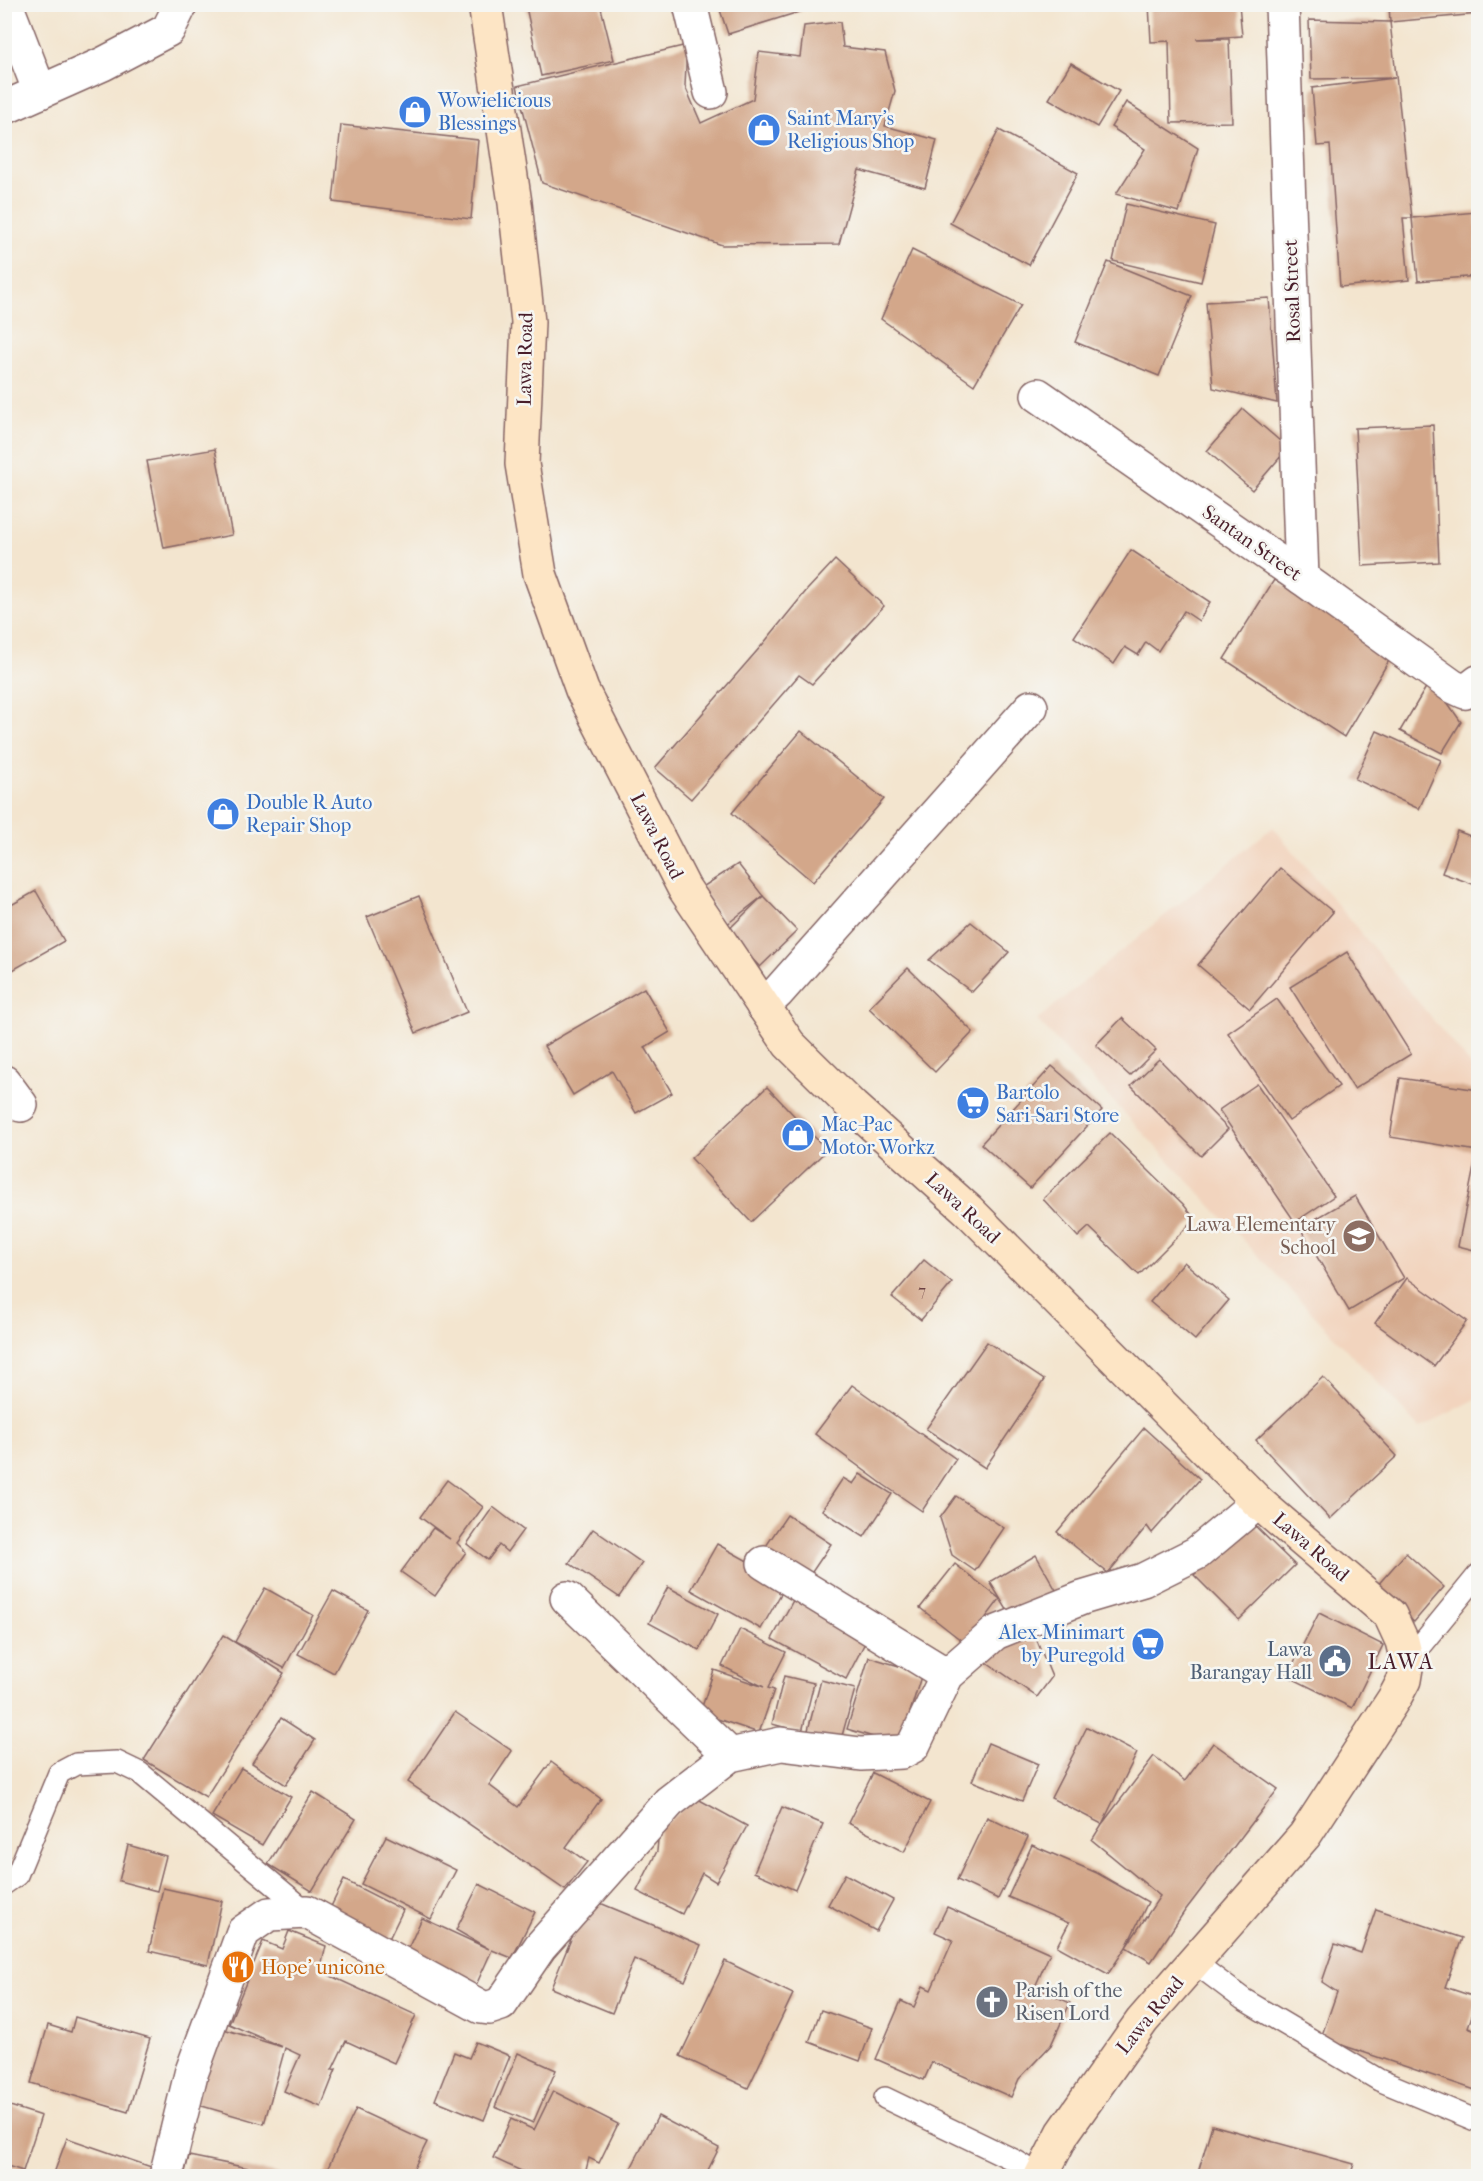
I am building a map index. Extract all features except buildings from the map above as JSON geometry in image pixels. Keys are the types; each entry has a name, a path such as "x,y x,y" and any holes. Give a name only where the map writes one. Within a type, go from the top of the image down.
{"street":[{"path":"6,4 40,92"},
{"path":"4,108 103,64 168,30 181,4"},
{"name":"Lawa Road","path":"485,4 515,203 528,322 522,465 540,574 582,690 678,877 789,1044 853,1107 968,1210 1258,1502 1390,1615 1402,1641 1407,1662 1404,1680 1305,1835 1142,2021 1063,2133 1041,2176"},
{"path":"690,4 711,92"},
{"name":"Rosal Street","path":"1282,4 1302,578"},
{"name":"Santan Street","path":"1038,395 1302,578 1452,686 1472,687"},
{"path":"764,1006 1031,707"},
{"path":"166,2176 190,2074 243,1932 269,1914 307,1912 481,2007 489,2008 501,2004 540,1947 669,1802 730,1755 781,1744 861,1754 902,1752 913,1746 947,1675 995,1633 1082,1598 1143,1580 1197,1553 1258,1502"},
{"path":"764,1563 947,1675"},
{"path":"567,1598 730,1755"}],"lane":[{"path":"1407,1662 1479,1575"},
{"path":"4,1884 17,1875 59,1773 76,1764 117,1762 140,1773 307,1912"},
{"path":"1194,1962 1243,1999 1379,2080 1475,2120 1479,2119"},
{"path":"885,2098 1016,2161 1041,2176"}],"shaded area":[{"name":"Lawa Elementary School","path":"1273,827 1478,1074 1478,1398 1420,1428 1037,1020"}],"place":[{"name":"Wowielicious Blessings","path":"415,112"},
{"name":"Saint Mary's Religious Shop","path":"764,130"},
{"name":"Double R Auto Repair Shop","path":"223,814"},
{"name":"Bartolo Sari-Sari Store","path":"973,1103"},
{"name":"Mac-Pac Motor Workz","path":"798,1135"},
{"name":"Lawa Elementary School","path":"1359,1236"},
{"name":"Alex Minimart by Puregold","path":"1148,1644"},
{"name":"Lawa Barangay Hall","path":"1335,1661"},
{"name":"Hope' unicone","path":"238,1967"},
{"name":"Parish of the Risen Lord","path":"992,2002"}],"district":[{"name":"LAWA","path":"1401,1662"}]}
